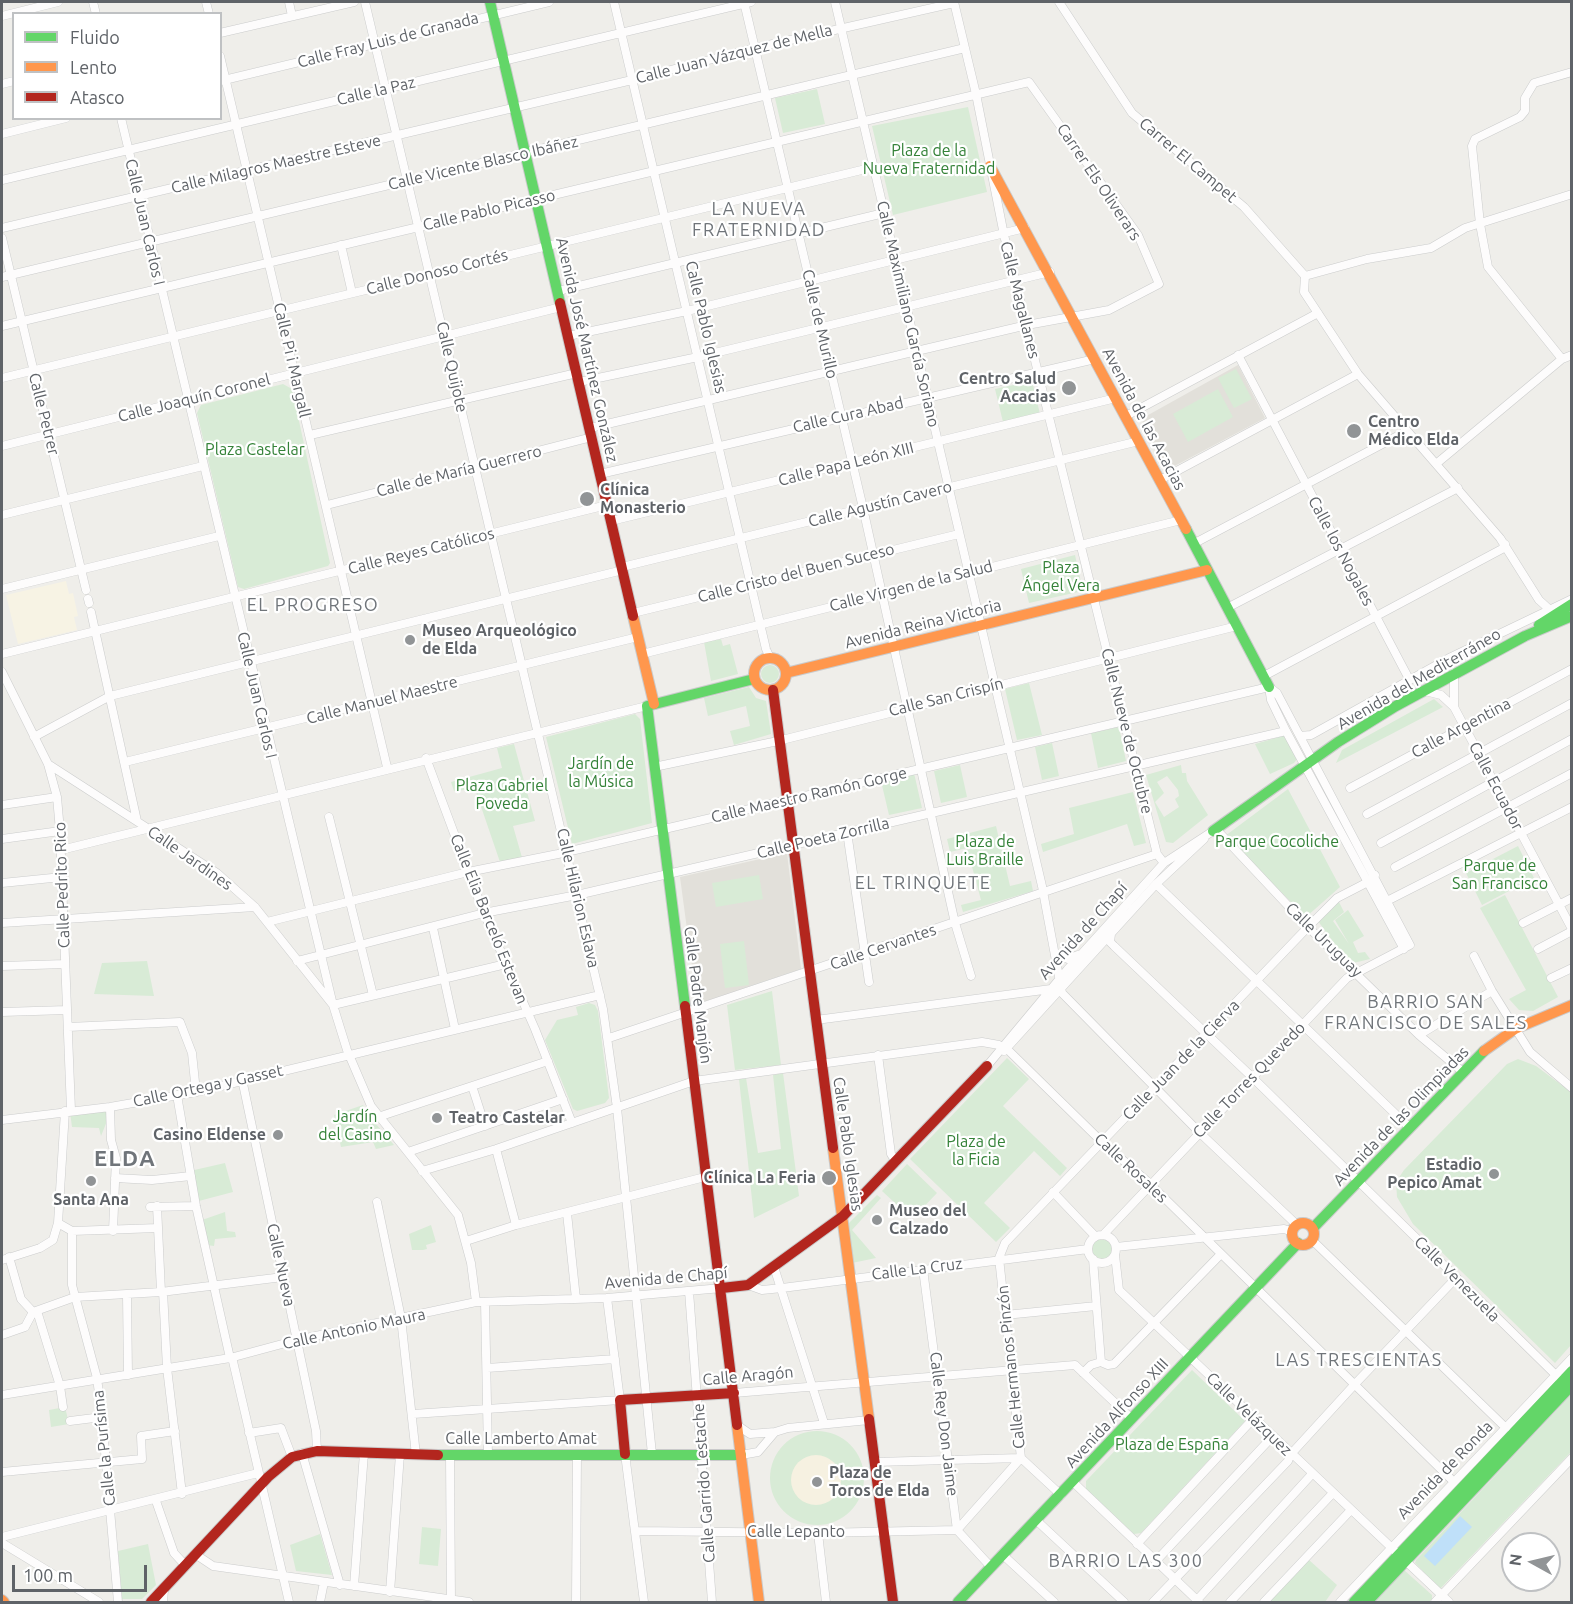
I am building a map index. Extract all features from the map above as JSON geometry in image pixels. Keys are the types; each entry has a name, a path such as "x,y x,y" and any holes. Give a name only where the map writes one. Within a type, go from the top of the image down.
{"street":[{"path":"18,12 58,2"},
{"path":"289,2 292,16"},
{"path":"222,33 354,2"},
{"name":"Calle Quijote","path":"365,2 538,732"},
{"name":"Avenida José Martínez González","path":"490,2 633,613 650,705"},
{"name":"Calle Fray Luis de Granada","path":"223,80 549,2"},
{"name":"Calle Pablo Iglesias","path":"614,2 760,624 770,658"},
{"name":"Calle la Paz","path":"2,180 747,2"},
{"name":"Calle de Murillo","path":"747,2 755,48 853,463 956,923 970,976"},
{"name":"Calle Maximiliano García Soriano","path":"835,2 1020,791 1061,978 1061,990"},
{"name":"Calle Juan Vázquez de Mella","path":"515,108 755,48 954,2"},
{"name":"Calle Magallanes","path":"954,2 976,94 1004,235 1094,597"},
{"name":"Carrer El Campet","path":"1059,2 1132,113 1244,207 1305,276 1304,292 1358,374 1504,543 1539,600 1554,611"},
{"name":"Calle Vicente Blasco Ibáñez","path":"2,277 965,48"},
{"path":"1562,359 1488,267 1480,224 1472,146 1475,139 1520,117 1525,111 1525,98 1533,83 1572,72"},
{"name":"Calle Pi i Margall","path":"223,80 237,124 387,767"},
{"name":"Carrer Els Oliverars","path":"976,94 1029,82 1137,235 1159,284 1109,310 1073,316"},
{"name":"Calle Pablo Picasso","path":"2,326 976,94"},
{"name":"Calle Milagros Maestre Esteve","path":"2,228 515,108"},
{"path":"2,134 58,120"},
{"name":"Calle Juan Carlos I","path":"122,120 149,242 319,955"},
{"name":"Avenida de las Acacias","path":"990,166 1050,272 1264,676 1271,700 1286,730 1309,763"},
{"name":"Calle Donoso Cortés","path":"2,378 874,167"},
{"path":"1305,276 1367,259 1431,248 1465,228 1572,194"},
{"path":"558,291 884,213"},
{"path":"568,336 687,311 1025,228"},
{"name":"Calle Petrer","path":"2,238 88,597"},
{"path":"341,245 352,293"},
{"path":"310,435 460,400 698,357 1050,272"},
{"name":"Calle Joaquín Coronel","path":"2,446 561,307"},
{"path":"1126,416 1318,313"},
{"name":"Calle de María Guerrero","path":"327,505 476,467 708,400 1073,316"},
{"name":"Calle los Nogales","path":"1238,355 1408,677 1408,682"},
{"path":"1437,464 1562,359 1572,355"},
{"name":"Calle Cura Abad","path":"600,474 1095,359"},
{"path":"1160,480 1358,374"},
{"name":"Calle Papa León XIII","path":"611,521 1116,398"},
{"path":"1193,544 1407,431"},
{"name":"Calle Agustín Cavero","path":"34,737 110,696 507,599 863,507 1139,441"},
{"path":"2,515 203,466"},
{"path":"1227,608 1458,488"},
{"name":"Calle Reyes Católicos","path":"2,654 607,505"},
{"name":"Calle Virgen de la Salud","path":"642,654 1181,520"},
{"name":"Calle Cristo del Buen Suceso","path":"633,613 959,534"},
{"path":"2,589 219,536"},
{"path":"1264,676 1502,549 1504,543"},
{"name":"Avenida Reina Victoria","path":"786,673 1207,570"},
{"name":"Calle Nueve de Octubre","path":"1094,597 1157,854 1164,863"},
{"name":"Avenida del Mediterráneo","path":"1526,636 1554,611 1572,599"},
{"name":"Avenida del Mediterráneo","path":"1554,611 1572,604"},
{"path":"1300,736 1311,735 1450,657 1554,611 1572,617"},
{"path":"91,612 138,821"},
{"name":"Avenida del Mediterráneo","path":"1309,763 1455,673 1526,636 1572,617"},
{"name":"Calle San Crispín","path":"654,767 778,741 907,706 1237,626"},
{"name":"Calle Manuel Maestre","path":"125,762 638,637"},
{"path":"770,658 783,664 786,673 784,682 773,690 762,688 754,679 757,664 770,658"},
{"name":"Calle Argentina","path":"1350,788 1572,669"},
{"name":"Calle Pedrito Rico","path":"2,672 48,764 57,797 68,1027 68,1111 58,1223"},
{"name":"Calle Ecuador","path":"1455,673 1454,707 1572,930"},
{"path":"61,850 387,767 754,679"},
{"name":"Avenida de las Acacias","path":"1269,687 1277,693 1300,736 1309,763"},
{"name":"Calle Maestro Ramón Gorge","path":"267,922 351,903 468,872 567,852 1269,687"},
{"name":"Calle Pablo Iglesias","path":"773,690 893,1602"},
{"path":"1424,691 1441,695 1454,707"},
{"path":"1367,814 1572,703"},
{"name":"Calle Padre Manjón","path":"650,705 661,829 705,1177 722,1288 759,1602"},
{"name":"Calle Poeta Zorrilla","path":"319,955 484,914 577,895 1286,730"},
{"name":"Calle Hilarion Eslava","path":"538,732 609,1038 652,1454"},
{"path":"1381,843 1572,739"},
{"name":"Calle Elia Barceló Estevan","path":"426,759 484,914 548,1060 572,1123"},
{"path":"1309,763 1375,875 1384,903"},
{"path":"1309,763 1368,882 1384,903"},
{"name":"Avenida de Chapí","path":"1005,1047 1051,989 1164,863 1309,763"},
{"name":"Calle Jardines","path":"48,764 217,873 255,907 333,1005"},
{"path":"1395,867 1572,773"},
{"path":"2,805 57,797"},
{"path":"123,812 133,798"},
{"path":"1384,903 1572,807"},
{"path":"329,817 373,995"},
{"name":"Avenida de Chapí","path":"476,1302 607,1298 748,1285 843,1216 1061,990 1156,884 1215,830"},
{"name":"Calle Uruguay","path":"1215,830 1308,927 1358,973 1419,1035 1463,1072"},
{"path":"2,839 60,831"},
{"path":"848,832 869,982"},
{"name":"Calle Cervantes","path":"609,1038 1157,854"},
{"name":"Calle Juan de la Cierva","path":"999,1258 1010,1236 1308,927 1337,898 1368,882 1375,875"},
{"path":"2,883 62,877"},
{"path":"1156,884 1410,1128"},
{"path":"1523,923 1572,898"},
{"name":"Calle Torres Quevedo","path":"1099,1235 1347,978 1407,947 1384,903"},
{"path":"2,923 63,921 255,907"},
{"path":"433,928 455,1029"},
{"path":"1538,949 1572,930"},
{"name":"Calle Venezuela","path":"1111,934 1110,942 1252,1077 1566,1384"},
{"path":"1056,954 1068,959 1084,951"},
{"path":"297,961 319,955"},
{"name":"Calle Jardines","path":"319,955 349,1056 378,1117 458,1215 476,1302"},
{"path":"1474,956 1492,991 1530,1052 1572,1088"},
{"path":"2,966 65,964"},
{"path":"333,1005 506,964"},
{"path":"1551,978 1572,968"},
{"path":"816,1020 1051,989"},
{"path":"1061,990 1064,997 1199,1132 1304,1245 1312,1240"},
{"path":"1419,1035 1492,991"},
{"name":"Calle Ortega y Gasset","path":"2,1120 110,1107 196,1092 242,1079 349,1056 600,995"},
{"name":"Avenida de las Olimpiadas","path":"1312,1228 1487,1048 1515,1029 1572,1005"},
{"path":"2,1012 67,1010"},
{"path":"68,1027 180,1022 192,1053 196,1092"},
{"path":"422,1171 496,1149 694,1081 982,1042 1005,1047"},
{"name":"Calle Rosales","path":"1005,1047 1101,1142 1149,1183 1454,1482"},
{"path":"878,1055 891,1154 896,1162"},
{"path":"378,1117 548,1060"},
{"name":"Calle Nueva","path":"242,1079 316,1431 316,1451"},
{"path":"472,1086 486,1126"},
{"path":"177,1095 196,1206 289,1602"},
{"path":"408,1152 563,1099"},
{"path":"110,1107 111,1140 116,1158 113,1231"},
{"path":"496,1149 516,1225"},
{"path":"115,1178 152,1180 191,1176"},
{"path":"465,1241 516,1225 705,1177"},
{"path":"1053,1192 1099,1235 1112,1238 1115,1251"},
{"path":"377,1202 402,1318 416,1455"},
{"path":"182,1494 167,1368 158,1228 154,1207 196,1206"},
{"path":"567,1213 576,1299"},
{"path":"63,1407 60,1386 35,1311 21,1299 5,1258 47,1245 53,1240 58,1223 72,1231 158,1228"},
{"path":"1296,1234 1307,1224 1312,1228 1312,1240 1506,1428"},
{"path":"1093,1259 1105,1263 1115,1251 1205,1238 1284,1229 1296,1234"},
{"name":"Calle la Purísima","path":"72,1231 72,1284 97,1378 102,1417 117,1602"},
{"name":"Avenida Alfonso XIII","path":"958,1602 1256,1288 1296,1234"},
{"path":"1099,1235 1088,1249 1093,1259 1101,1362"},
{"name":"Calle La Cruz","path":"748,1285 762,1290 782,1288 999,1258 1088,1249"},
{"name":"Calle Velázquez","path":"1115,1251 1118,1287 1153,1324 1449,1602"},
{"path":"1083,1373 1091,1365 1101,1362 1108,1365 1114,1364 1220,1255"},
{"name":"Calle Hermanos Pinzón","path":"999,1258 1021,1458 1061,1495"},
{"path":"774,1267 824,1423"},
{"name":"Calle Rey Don Jaime","path":"923,1269 957,1530"},
{"path":"2,1335 25,1327 35,1311 75,1297 162,1292 283,1277"},
{"path":"1153,1602 1288,1461 1291,1454 1355,1384 1456,1278"},
{"name":"Calle Garrido Lestache","path":"688,1292 698,1395 712,1602"},
{"path":"127,1295 128,1375"},
{"path":"607,1298 644,1602"},
{"name":"Calle Antonio Maura","path":"2,1395 231,1357 297,1340 476,1302"},
{"path":"485,1302 488,1455"},
{"path":"1005,1315 1096,1306"},
{"name":"Avenida de Ronda","path":"1367,1602 1398,1556 1454,1482 1506,1428 1566,1384 1572,1358"},
{"path":"487,1368 615,1359"},
{"name":"Calle Aragón","path":"413,1414 734,1393 1075,1365 1132,1419"},
{"name":"Avenida de Ronda","path":"1354,1602 1566,1384 1572,1371"},
{"path":"70,1421 102,1417"},
{"path":"1137,1544 1253,1419"},
{"path":"737,1425 750,1434 824,1423 869,1420"},
{"path":"249,1433 281,1428 297,1455 340,1585"},
{"path":"592,1454 612,1448 623,1429"},
{"path":"2,1472 142,1459 141,1436 175,1431"},
{"path":"741,1455 758,1452 775,1432"},
{"path":"1156,1561 1272,1437"},
{"name":"Calle Lamberto Amat","path":"297,1455 316,1451 416,1455 741,1455"},
{"path":"354,1587 364,1453"},
{"path":"390,1592 400,1454"},
{"path":"576,1602 577,1454"},
{"path":"151,1602 164,1590 259,1479 297,1455"},
{"path":"450,1455 451,1601"},
{"path":"875,1462 1021,1458"},
{"path":"991,1567 957,1530 1021,1458"},
{"path":"1435,1602 1572,1458"},
{"path":"1073,1482 1198,1601 1312,1474"},
{"path":"2,1535 259,1479"},
{"path":"1230,1602 1332,1494"},
{"path":"156,1501 174,1553 185,1565"},
{"path":"1264,1602 1350,1511"},
{"path":"1036,1520 1124,1602"},
{"name":"Calle Lepanto","path":"635,1532 818,1533 957,1530"},
{"path":"818,1533 826,1602"},
{"path":"2,1535 99,1602"},
{"path":"195,1554 213,1566 390,1592 408,1598 469,1602"},
{"path":"1003,1555 1054,1602"},
{"name":"Avenida de Ronda","path":"1340,1602 1398,1556"},
{"path":"320,1602 324,1582"},
{"path":"163,1602 164,1590"}],"shaded area":[{"path":"1238,365 1265,418 1167,470 1141,419"},
{"path":"66,581 69,594 73,593 78,616 74,617 77,630 18,644 6,595"},
{"path":"787,853 801,969 697,1004 680,877"}],"green space":[{"path":"817,89 825,124 783,133 775,98"},
{"name":"Plaza de la Nueva Fraternidad","path":"968,107 987,192 893,215 872,126"},
{"path":"1236,369 1252,399 1234,408 1218,378"},
{"path":"1032,381 1040,414 1003,422 995,389"},
{"name":"Plaza Castelar","path":"283,384 292,389 330,563 328,566 244,589 238,587 197,413 201,405"},
{"path":"1218,389 1233,417 1188,442 1173,414"},
{"name":"Plaza Ángel Vera","path":"1075,555 1082,587 1078,592 1029,603 1021,569"},
{"path":"721,639 723,646 730,644 738,674 711,681 704,642"},
{"path":"770,665 776,668 779,674 776,680 770,683 764,680 761,674 764,668"},
{"path":"1029,683 1042,735 1017,740 1005,689"},
{"path":"749,687 756,698 766,701 771,734 734,745 730,731 750,726 746,706 708,716 704,698"},
{"path":"1434,699 1443,707 1336,763 1342,750"},
{"name":"Jardín de la Música","path":"635,714 640,719 652,823 572,844 546,737"},
{"path":"1119,727 1126,761 1098,768 1091,733"},
{"path":"1286,735 1297,759 1294,763 1270,774 1255,744"},
{"path":"1052,743 1059,776 1042,780 1035,747"},
{"name":"Plaza Gabriel Poveda","path":"514,744 535,821 513,826 523,861 501,865 475,789 454,791 451,782 502,768 497,748"},
{"path":"960,765 967,797 941,803 934,771"},
{"path":"1181,765 1182,773 1186,773 1187,781 1208,815 1173,843 1166,842 1146,775","holes":["1167,776 1178,790 1179,796 1175,799 1179,807 1164,817 1155,802 1164,793 1157,782"]},
{"path":"914,773 922,808 889,815 881,781"},
{"name":"Parque Cocoliche","path":"1288,789 1340,887 1306,917 1225,836"},
{"path":"1133,792 1146,843 1134,846 1127,824 1043,852 1041,844 1074,834 1069,808"},
{"name":"Plaza de Luis Braille","path":"996,826 1010,886 1031,881 1033,891 963,912 961,905 981,900 967,848 950,852 947,839"},
{"name":"Parque de San Francisco","path":"1518,846 1534,878 1482,905 1466,873"},
{"path":"759,875 763,899 716,907 712,883"},
{"path":"1505,895 1558,997 1533,1011 1519,1010 1509,999 1526,990 1480,908"},
{"path":"1338,900 1344,912 1333,921 1349,944 1335,920 1348,910 1364,936 1353,942 1358,953 1365,952 1370,959 1349,964 1318,921"},
{"path":"744,941 749,985 725,988 720,944"},
{"path":"147,961 154,996 94,994 102,963"},
{"path":"772,991 781,1065 735,1070 727,1005"},
{"path":"589,1003 595,1005 598,1011 609,1098 605,1103 577,1111 573,1109 545,1040 557,1020 578,1015 576,1007"},
{"name":"Plaza de la Ficia","path":"1007,1058 1029,1079 1003,1106 1067,1168 1060,1176 1034,1151 984,1203 1010,1228 996,1242 910,1159"},
{"path":"1518,1059 1536,1066 1571,1092 1571,1345 1555,1363 1413,1224 1397,1197 1396,1182 1404,1170 1507,1064"},
{"path":"783,1073 799,1196 754,1218 739,1079 746,1078 758,1153 781,1149 773,1075"},
{"name":"Jardín del Casino","path":"363,1105 369,1116 394,1145 376,1149 373,1142 341,1147 334,1115"},
{"path":"70,1112 106,1112 107,1121 101,1136 99,1128 72,1127"},
{"path":"225,1163 233,1192 195,1202 190,1171"},
{"path":"907,1164 937,1193 915,1216 909,1216 882,1191"},
{"path":"877,1195 881,1198 852,1230 876,1258 852,1263 847,1225"},
{"path":"225,1212 227,1231 235,1232 236,1237 215,1239 214,1246 207,1245 202,1220"},
{"path":"431,1225 436,1242 426,1245 427,1249 412,1250 409,1234"},
{"path":"1102,1239 1109,1242 1112,1249 1109,1256 1102,1259 1095,1256 1092,1249 1095,1242"},
{"name":"Plaza de España","path":"1192,1370 1245,1421 1141,1533 1134,1534 1086,1489 1086,1481"},
{"path":"1570,1396 1571,1452 1440,1589 1415,1563 1416,1560"},
{"path":"65,1407 69,1424 51,1427 49,1410"},
{"name":"Plaza de Toros de Elda","path":"817,1431 835,1434 851,1444 861,1460 864,1478 861,1496 851,1512 835,1522 817,1525 799,1522 783,1512 773,1496 770,1478 773,1460 783,1444 799,1434"},
{"path":"422,1527 441,1529 438,1566 419,1564"},
{"path":"320,1534 332,1575 296,1571 290,1545"},
{"path":"148,1544 156,1585 142,1599 122,1599 118,1551"},
{"path":"1309,1560 1337,1585 1325,1602 1269,1602"},
{"path":"1404,1570 1432,1595 1432,1599 1429,1602 1374,1602"}],"sand":[{"path":"816,1455 825,1457 836,1466 841,1480 839,1489 830,1500 816,1505 807,1503 796,1494 791,1480 793,1471 802,1460"}],"water":[{"path":"1460,1516 1472,1527 1435,1566 1424,1556"}],"traffic: fast":[{"path":"490,2 560,303"},
{"path":"1186,529 1269,687"},
{"path":"1539,625 1572,604"},
{"path":"1213,831 1338,742 1396,706 1525,636 1572,616"},
{"path":"685,1006 647,706 754,679"},
{"path":"1313,1228 1484,1051"},
{"path":"958,1602 1298,1243"},
{"path":"1354,1602 1572,1371"},
{"path":"1367,1602 1572,1385"},
{"path":"438,1455 741,1455"}],"traffic: slow":[{"path":"990,166 1186,529"},
{"path":"786,673 1207,570"},
{"path":"633,616 654,704"},
{"path":"770,658 781,663 786,674 781,685 770,690 759,685 754,674 759,663 770,658"},
{"path":"1484,1051 1515,1029 1572,1005"},
{"path":"833,1148 869,1419"},
{"path":"1303,1223 1313,1230 1314,1234 1307,1244 1303,1245 1293,1238 1292,1234 1299,1224 1303,1223"},
{"path":"737,1425 759,1602"}],"traffic: jam":[{"path":"560,303 633,616"},
{"path":"773,690 833,1148"},
{"path":"685,1006 737,1425"},
{"path":"722,1288 748,1285 843,1216 987,1066"},
{"path":"625,1454 620,1400 734,1393"},
{"path":"869,1419 893,1602"},
{"path":"151,1602 268,1477 292,1457 317,1451 438,1455"}],"place":[{"name":"Centro Salud Acacias","path":"1069,388"},
{"name":"Centro Médico Elda","path":"1354,431"},
{"name":"Clínica Monasterio","path":"587,499"},
{"name":"Museo Arqueológico de Elda","path":"410,640"},
{"name":"Teatro Castelar","path":"437,1118"},
{"name":"Casino Eldense","path":"278,1135"},
{"name":"Estadio Pepico Amat","path":"1494,1174"},
{"name":"Clínica La Feria","path":"829,1178"},
{"name":"Santa Ana","path":"91,1181"},
{"name":"Museo del Calzado","path":"877,1220"},
{"name":"Plaza de Toros de Elda","path":"817,1482"}],"district":[{"name":"LA NUEVA FRATERNIDAD","path":"759,219"},
{"name":"EL PROGRESO","path":"313,605"},
{"name":"EL TRINQUETE","path":"923,883"},
{"name":"BARRIO SAN FRANCISCO DE SALES","path":"1426,1012"},
{"name":"ELDA","path":"125,1159"},
{"name":"LAS TRESCIENTAS","path":"1359,1360"},
{"name":"BARRIO LAS 300","path":"1126,1561"}]}
